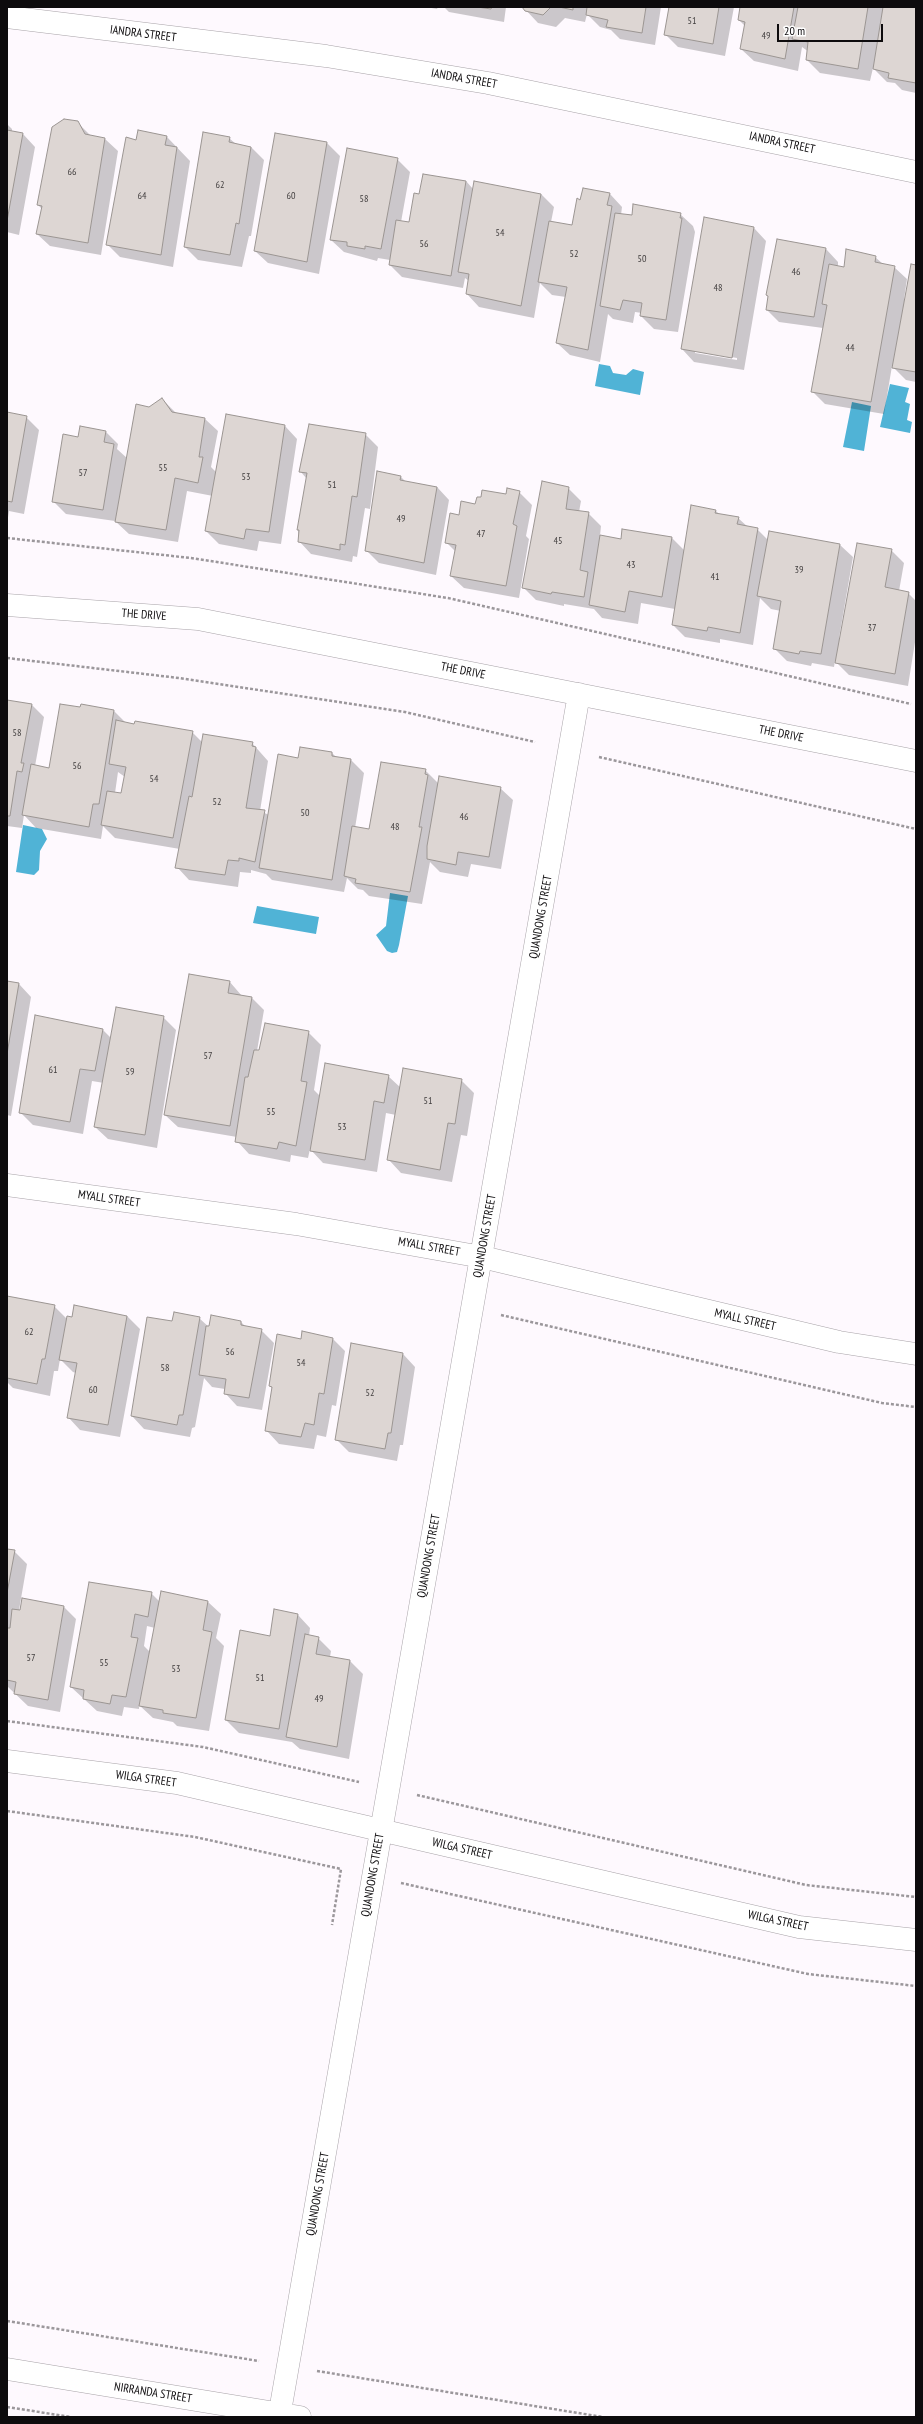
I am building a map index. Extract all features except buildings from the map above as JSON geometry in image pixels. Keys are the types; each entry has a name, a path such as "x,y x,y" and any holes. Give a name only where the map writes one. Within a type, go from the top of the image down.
{"street":[{"name":"IANDRA STREET","path":"7,17 326,56 488,83 916,172"},
{"name":"THE DRIVE","path":"7,604 198,619 916,762"},
{"name":"QUANDONG STREET","path":"286,2416 381,1831 580,694"},
{"name":"MYALL STREET","path":"7,1185 296,1224 482,1256 839,1342 916,1354"},
{"name":"WILGA STREET","path":"7,1761 177,1783 799,1927 916,1940"},
{"name":"NIRRANDA STREET","path":"7,2369 286,2416"}],"path":[{"path":"7,538 191,558 448,598 911,704"},
{"path":"7,658 179,678 405,712 535,742"},
{"path":"592,756 916,829"},
{"path":"495,1314 882,1403 916,1407"},
{"path":"7,1721 203,1748 362,1782"},
{"path":"410,1793 806,1885 916,1898"},
{"path":"7,1811 195,1837 341,1869"},
{"path":"394,1881 808,1974 916,1986"},
{"path":"7,2407 70,2417"}],"water":[{"path":"599,364 610,366 613,373 626,375 633,369 644,372 640,395 595,386"},
{"path":"890,384 909,388 905,402 910,404 907,420 912,422 910,433 880,427"},
{"path":"852,402 871,406 864,451 843,447"},
{"path":"23,825 42,829 47,839 40,851 39,870 34,875 16,872"},
{"path":"390,893 408,896 399,945 397,952 392,953 387,951 376,935 386,926"},
{"path":"257,906 319,917 316,934 253,923"}]}
